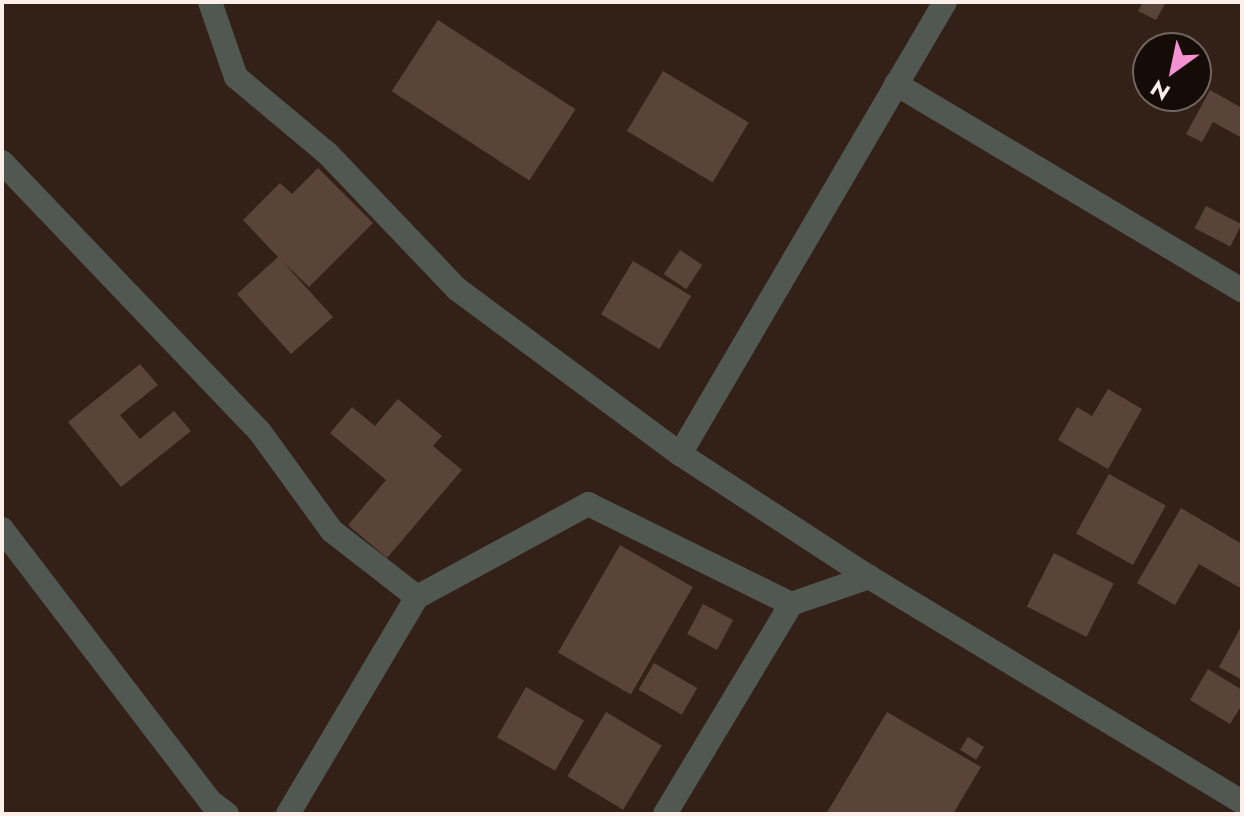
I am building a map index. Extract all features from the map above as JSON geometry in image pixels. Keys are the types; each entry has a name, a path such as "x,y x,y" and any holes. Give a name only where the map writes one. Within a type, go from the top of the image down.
{"street":[{"path":"210,2 236,77 327,153 457,289 680,454 869,577 1242,802"},
{"path":"680,454 945,2"},
{"path":"896,84 1242,290"},
{"path":"2,162 260,432 332,531 417,597"},
{"path":"288,814 417,597 588,504 791,604"},
{"path":"2,529 10,556 211,802 227,814"},
{"path":"665,814 791,604 869,577"}],"building":[{"path":"1143,2 1166,2 1156,20 1138,11"},
{"path":"438,20 576,109 529,181 392,91"},
{"path":"663,71 749,123 713,183 627,131"},
{"path":"1212,91 1242,108 1242,138 1213,122 1202,142 1186,134 1198,112 1212,112"},
{"path":"318,168 373,223 309,287 283,262 333,317 291,354 237,294 278,257 243,220 280,183 292,194"},
{"path":"1206,206 1242,224 1230,246 1195,228"},
{"path":"680,250 702,265 686,289 664,274"},
{"path":"633,261 691,296 659,349 601,314"},
{"path":"140,364 158,385 120,415 140,439 174,411 191,431 121,487 68,422"},
{"path":"1108,389 1142,409 1108,469 1058,440 1077,407 1092,416"},
{"path":"398,399 442,436 433,446 462,470 387,558 348,525 386,480 330,433 352,407 375,426"},
{"path":"1109,474 1166,506 1133,565 1076,533"},
{"path":"1181,508 1242,544 1242,589 1199,564 1175,605 1137,583"},
{"path":"620,545 693,587 631,694 558,652"},
{"path":"1054,553 1114,583 1086,637 1027,606"},
{"path":"703,604 733,620 717,650 687,634"},
{"path":"1242,625 1242,680 1219,667"},
{"path":"654,663 697,688 682,715 638,690"},
{"path":"1208,669 1242,690 1242,705 1230,724 1190,700"},
{"path":"526,687 584,720 555,771 497,737"},
{"path":"606,712 662,745 623,810 567,776"},
{"path":"887,712 981,767 953,814 826,814"},
{"path":"968,737 984,747 976,760 960,750"}]}
